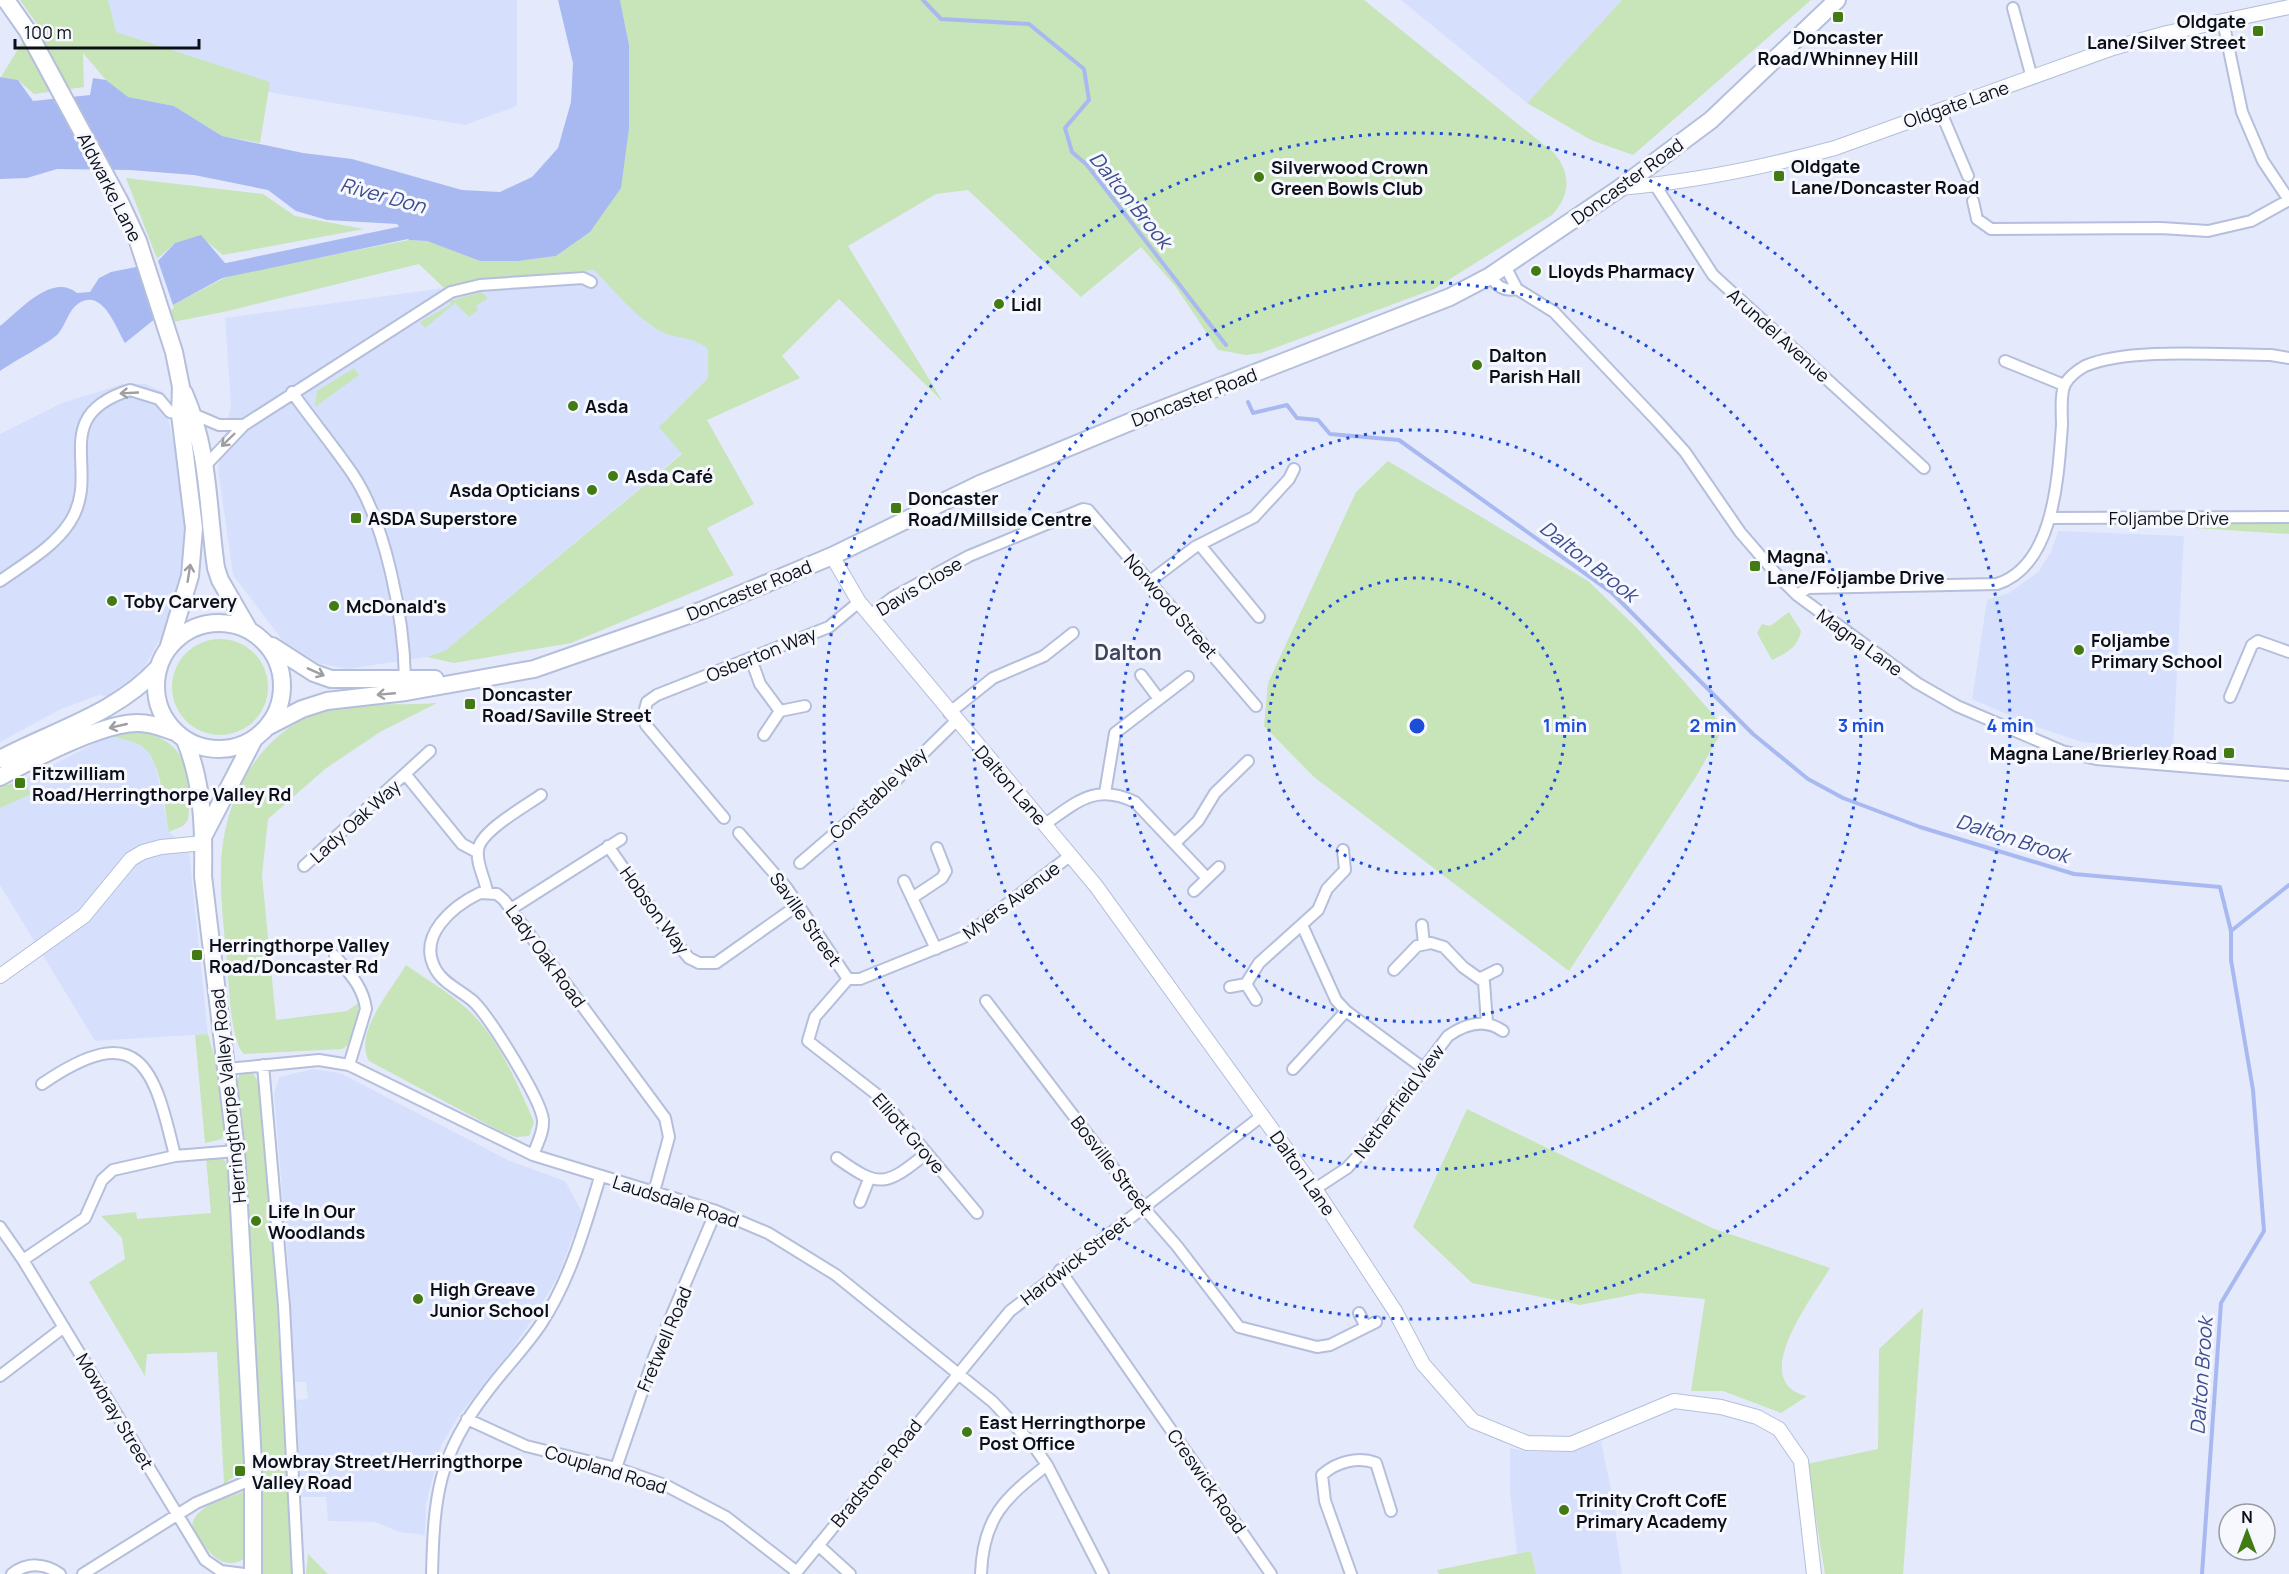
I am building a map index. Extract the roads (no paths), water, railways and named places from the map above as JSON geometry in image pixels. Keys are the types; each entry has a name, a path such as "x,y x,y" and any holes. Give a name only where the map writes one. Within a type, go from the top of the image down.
{"main road":[{"name":"Aldwarke Lane","path":"6,0 27,30 120,202 138,241 174,352 187,414 206,466 216,568 220,580 249,630"},
{"name":"Doncaster Road","path":"269,726 302,709 327,701 406,692 485,678 534,669 580,655 704,610 832,556 980,484 1150,414 1426,308 1490,276 1620,189 1711,120 1837,0"},
{"name":"Aldwarke Lane","path":"168,649 190,576 194,528 187,414"},
{"path":"0,777 28,762 121,725 152,724 204,748 225,749 254,739 269,726 279,708 283,680 277,660 266,643 249,630 228,624 204,625 178,638 168,649 159,667 156,681 158,702 166,721 180,736"},
{"name":"Doncaster Road","path":"266,643 314,673 331,679 485,678"},
{"path":"0,759 114,705 143,684 159,667"},
{"name":"Herringthorpe Valley Road","path":"180,736 198,773 204,839 203,876 236,1151 253,1479 253,1574"},
{"name":"Herringthorpe Valley Road","path":"204,839 254,739"}],"street":[{"name":"Oldgate Lane","path":"1620,189 1655,185 1802,157 2113,48 2289,7"},
{"path":"2013,8 2032,78"},
{"path":"1973,201 1977,219 1991,229 2092,231 2161,228 2208,231 2251,221 2289,200 2263,161 2242,112 2223,21"},
{"path":"1940,110 1968,176"},
{"name":"Arundel Avenue","path":"1655,185 1713,275 1924,468"},
{"path":"1505,266 1517,290"},
{"name":"Magna Lane","path":"1490,276 1498,287 1510,291 1517,290 1554,312 1685,452 1740,532 1797,595 1917,683 1957,706 2062,752 2097,759 2289,775"},
{"path":"206,466 244,425 451,292 480,285 583,278 591,282"},
{"path":"1797,595 1808,588 1997,584 2010,580 2027,563 2050,518 2059,467 2064,385 2075,372 2085,366 2135,355 2271,355 2289,358"},
{"path":"2005,361 2064,385"},
{"path":"0,580 48,546 70,523 80,501 85,419 98,403 130,390 159,399 170,412 187,414 219,425 244,425"},
{"path":"292,393 353,474 368,502 391,577 399,619 405,679"},
{"path":"1150,581 1200,545 1254,517 1293,478"},
{"name":"Davis Close","path":"870,615 892,598 969,556 1083,509"},
{"name":"Norwood Street","path":"1083,509 1088,510 1256,706"},
{"name":"Foljambe Drive","path":"2050,518 2289,517"},
{"path":"1200,545 1259,617"},
{"name":"Dalton Lane","path":"832,556 859,602 1096,886 1315,1189 1389,1302 1423,1364 1473,1421 1527,1443 1571,1444 1674,1401 1721,1407 1757,1417 1779,1430 1802,1461 1814,1574"},
{"name":"Osberton Way","path":"724,818 646,725 643,710 657,695 829,627 859,602"},
{"name":"Constable Way","path":"800,863 892,784 953,717 993,678 1044,656 1073,633"},
{"path":"2230,697 2252,645 2258,641 2289,652"},
{"path":"751,659 760,684 780,711"},
{"path":"1141,675 1159,699"},
{"path":"1105,793 1113,737 1119,729 1188,677"},
{"path":"764,735 780,711 805,706"},
{"name":"Lady Oak Way","path":"304,866 430,751"},
{"path":"1175,843 1198,821 1215,793 1248,761"},
{"name":"Lady Oak Way","path":"406,775 462,844 477,852"},
{"path":"1045,824 1081,798 1105,793 1121,796 1135,802 1207,878"},
{"path":"488,892 477,852 479,844 488,832 541,795"},
{"name":"Saville Street","path":"739,833 786,887 848,979"},
{"path":"0,976 84,916 131,860 143,852 204,839"},
{"path":"511,909 621,839"},
{"name":"Hobson Way","path":"608,846 673,939 688,958 699,963 716,963 798,905"},
{"path":"912,898 942,878 946,871 938,848"},
{"path":"1230,987 1246,984 1259,963 1321,906 1327,888 1342,876 1346,863 1343,850"},
{"name":"Myers Avenue","path":"848,979 860,979 964,937 1071,855"},
{"path":"1194,891 1220,867"},
{"path":"904,881 936,949"},
{"name":"Lady Oak Road","path":"533,1155 542,1130 540,1110 495,1027 472,1000 442,978 431,958 431,940 438,924 472,897 488,892 497,894 511,909 665,1118 669,1137 654,1192"},
{"path":"1302,925 1336,1000 1346,1011 1423,1068"},
{"path":"1422,925 1424,944"},
{"path":"1394,969 1412,951 1424,944 1444,947 1463,967 1481,978 1485,986 1487,1023 1503,1031"},
{"path":"334,956 358,983 365,1000 366,1009 349,1065"},
{"path":"1481,978 1497,970"},
{"name":"Elliott Grove","path":"848,979 815,1017 808,1041 880,1097 977,1213"},
{"path":"1246,984 1256,1000"},
{"name":"Bosville Street","path":"986,1001 1143,1207 1177,1246 1239,1328 1317,1347 1330,1345 1371,1325 1359,1313"},
{"path":"1293,1069 1346,1011"},
{"name":"Netherfield View","path":"1315,1189 1347,1168 1359,1155 1448,1036 1459,1028 1487,1023"},
{"path":"42,1084 60,1071 99,1054 111,1052 133,1058 143,1065 155,1083 175,1156"},
{"name":"Laudsdale Road","path":"227,1069 319,1060 349,1065 533,1155 716,1211 768,1233 836,1275 1011,1420 1047,1464 1103,1574"},
{"name":"Herringthorpe Valley Road","path":"263,1065 284,1306 298,1574"},
{"name":"Hardwick Street","path":"957,1373 1010,1311 1263,1115"},
{"path":"23,1260 85,1218 102,1180 113,1170 175,1156 236,1151"},
{"path":"837,1158 869,1179 879,1181 893,1178 927,1152"},
{"path":"432,1574 433,1523 441,1472 451,1445 467,1419 541,1325 555,1300 582,1236 600,1177"},
{"path":"860,1202 869,1179"},
{"name":"Fretwell Road","path":"616,1468 654,1357 716,1211"},
{"name":"Mowbray Street","path":"0,1227 23,1260 205,1560 213,1568 244,1574"},
{"name":"Creswick Road","path":"1060,1270 1271,1574"},
{"path":"0,1376 64,1327"},
{"name":"Bradstone Road","path":"796,1573 957,1373"},
{"name":"Coupland Road","path":"467,1419 526,1446 616,1468 665,1485 726,1517 796,1573"},
{"path":"1351,1574 1325,1501 1322,1475 1332,1466 1354,1461 1365,1459 1376,1463 1391,1512"},
{"path":"981,1574 985,1538 1001,1504 1047,1464"},
{"path":"83,1574 196,1503 230,1491 253,1479"},
{"path":"818,1545 850,1574"},
{"path":"12,1574 25,1566 35,1565 45,1566 60,1574"}],"water":[{"name":"River Don","path":"558,0 620,0 629,45 629,128 621,188 590,232 556,256 518,261 480,261 427,241 409,240 397,224 327,220 296,211 268,190 194,175 130,170 57,169 27,178 0,179 0,77 18,80 33,101 90,95 93,78 106,80 128,97 174,106 222,136 303,153 352,159 462,190 500,192 532,177 558,148 571,102 573,63"},
{"path":"201,235 225,263 234,264 235,271 171,306 125,343 102,305 87,300 79,303 72,310 58,334 0,371 0,326 36,296 57,287 67,288 77,293 90,292 99,278 111,272 156,263 175,243"}],"waterway":[{"name":"Dalton Brook","path":"923,0 941,19 1029,24 1084,69 1089,100 1065,128 1072,152 1087,165 1226,345"},
{"path":"217,272 422,229"},
{"name":"Dalton Brook","path":"1248,402 1253,413 1287,405 1297,418 1318,420 1330,434 1399,440 1611,592 1753,734 1808,779 1843,798 1920,827 2074,874 2220,887 2231,931 2231,960 2253,1090 2264,1231 2221,1303 2202,1574"},
{"path":"2231,931 2289,885"}],"place":[{"name":"Doncaster Road/Whinney Hill","path":"1838,17"},
{"name":"Oldgate Lane/Silver Street","path":"2258,31"},
{"name":"Oldgate Lane/Doncaster Road","path":"1779,176"},
{"name":"Silverwood Crown Green Bowls Club","path":"1259,177"},
{"name":"Lloyds Pharmacy","path":"1536,271"},
{"name":"Lidl","path":"999,304"},
{"name":"Dalton Parish Hall","path":"1477,365"},
{"name":"Asda","path":"573,406"},
{"name":"Asda Café","path":"613,476"},
{"name":"Asda Opticians","path":"592,490"},
{"name":"Doncaster Road/Millside Centre","path":"896,508"},
{"name":"ASDA Superstore","path":"356,518"},
{"name":"Magna Lane/Foljambe Drive","path":"1755,566"},
{"name":"Toby Carvery","path":"112,601"},
{"name":"McDonald's","path":"334,606"},
{"name":"Foljambe Primary School","path":"2079,650"},
{"name":"Doncaster Road/Saville Street","path":"470,704"},
{"name":"Magna Lane/Brierley Road","path":"2229,753"},
{"name":"Fitzwilliam Road/Herringthorpe Valley Rd","path":"20,783"},
{"name":"Herringthorpe Valley Road/Doncaster Rd","path":"197,955"},
{"name":"Life In Our Woodlands","path":"256,1221"},
{"name":"High Greave Junior School","path":"418,1299"},
{"name":"East Herringthorpe Post Office","path":"967,1432"},
{"name":"Mowbray Street/Herringthorpe Valley Road","path":"240,1471"},
{"name":"Trinity Croft CofE Primary Academy","path":"1564,1510"}],"district":[{"name":"Dalton","path":"1128,652"}]}
